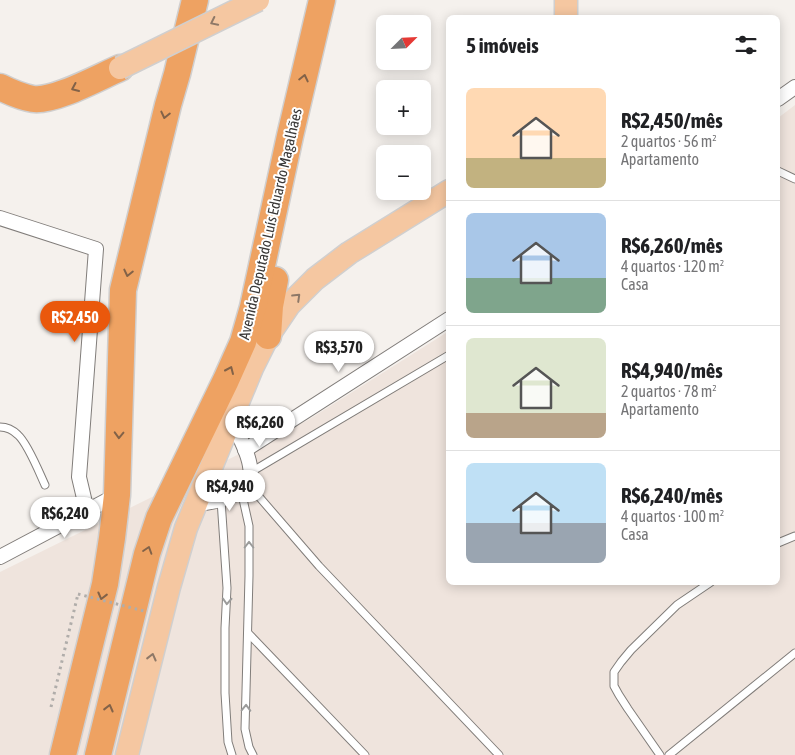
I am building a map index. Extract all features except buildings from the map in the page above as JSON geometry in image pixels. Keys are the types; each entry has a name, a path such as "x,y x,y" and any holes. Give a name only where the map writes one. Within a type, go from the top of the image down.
{"highway":[{"path":"177,74 181,25 180,0"},
{"path":"63,755 105,584 112,538 117,495 123,290 195,0"},
{"name":"Avenida Deputado Luís Eduardo Magalhães","path":"98,755 147,554 160,518 243,342 253,307 322,0"},
{"path":"0,87 14,94 35,99 57,96 120,68"},
{"path":"268,336 270,306 293,174 294,159 290,136"}],"main road":[{"path":"120,68 258,0"},
{"path":"566,0 566,15"},
{"path":"127,755 169,587 186,528 230,419 268,336 289,305 315,279 349,253 446,193"}],"street":[{"path":"780,97 795,86"},
{"path":"0,218 96,249 79,478 87,511"},
{"path":"245,450 446,321"},
{"path":"195,505 221,500 247,482 245,450 230,419"},
{"path":"0,557 117,495"}],"lane":[{"path":"780,172 795,179"},
{"path":"247,482 446,356"},
{"path":"0,427 11,429 20,436 45,485"},
{"path":"247,482 248,633 245,728 249,747 254,755"},
{"path":"247,482 319,566 499,755"},
{"path":"221,500 227,588 225,693 228,742 232,755"},
{"path":"780,542 795,536"},
{"path":"660,755 628,710 614,686 614,672 631,650 678,605 707,585"},
{"path":"248,633 365,755"},
{"path":"669,755 795,653"}],"path":[{"path":"52,708 78,594 144,611"}],"shaded area":[{"path":"795,105 795,755 0,755 0,572 308,420 446,333 446,585 780,585 780,116"}]}
